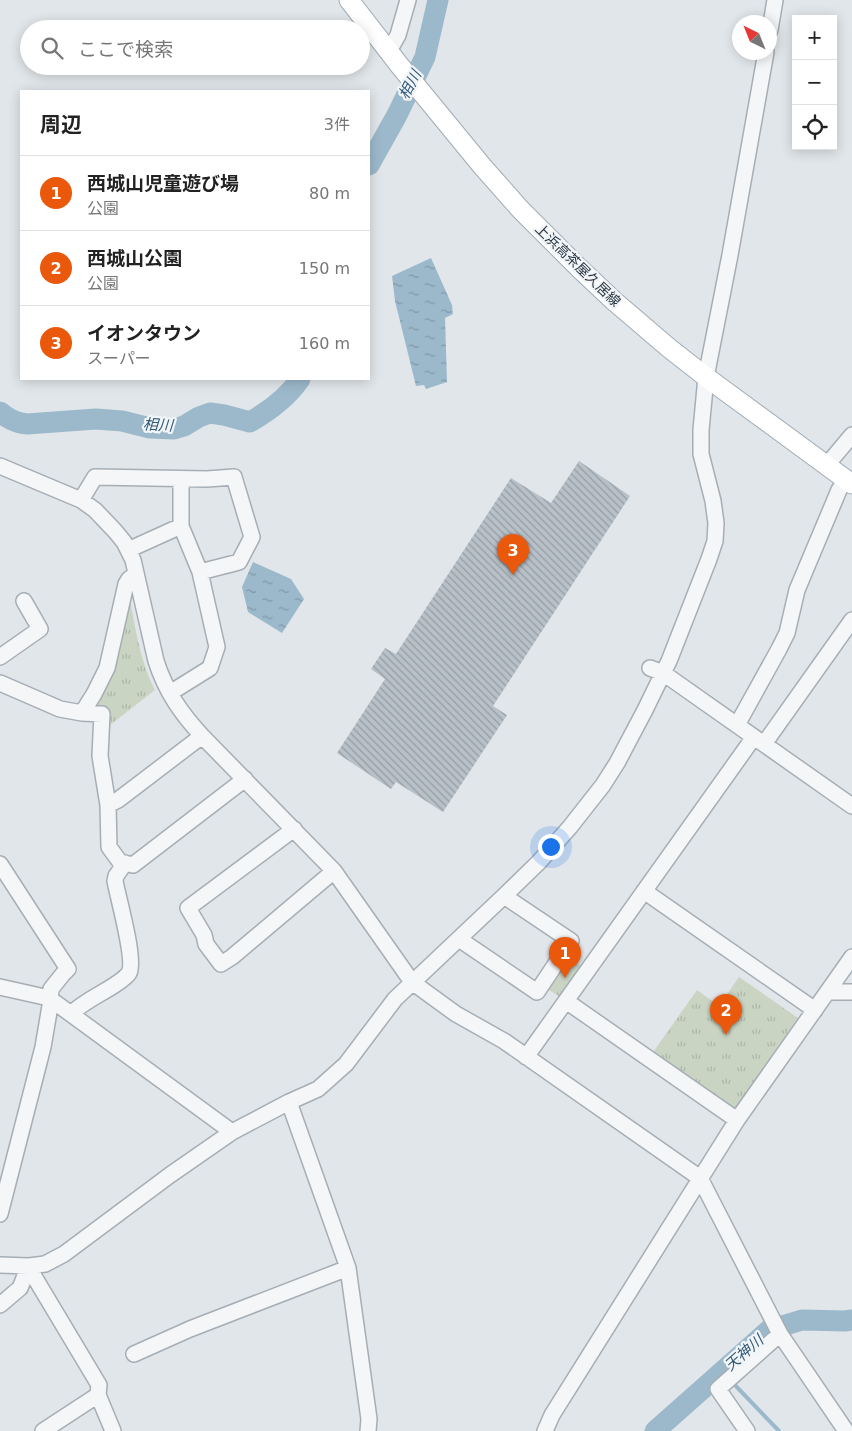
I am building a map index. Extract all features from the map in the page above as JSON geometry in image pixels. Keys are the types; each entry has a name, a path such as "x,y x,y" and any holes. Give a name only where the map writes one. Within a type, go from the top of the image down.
{"main road":[{"name":"上浜高茶屋久居線","path":"349,0 365,20"},
{"name":"上浜高茶屋久居線","path":"370,27 482,166 579,268 641,324 706,377 849,482"}],"street":[{"path":"389,51 398,35 408,0"},
{"path":"772,15 775,0"},
{"path":"0,1265 29,1266 45,1264 64,1254 170,1175 232,1132 318,1089 346,1064 395,1000 539,862 604,786 629,741 657,671 669,661 715,541 716,523 713,501 701,454 700,442 706,377 765,60"},
{"path":"826,466 850,440"},
{"path":"0,466 81,500 95,510 124,542 133,560 160,675 184,716 334,871 412,982 456,1014 504,1041 700,1178 777,1329 846,1431"},
{"path":"81,500 95,477 181,479 234,477 252,537 240,562 200,572"},
{"path":"170,693 210,668 217,647 200,572 181,526 181,479"},
{"path":"737,725 787,633 798,588 839,490 849,482"},
{"path":"128,550 181,526"},
{"path":"82,713 107,668 126,584 136,574"},
{"path":"0,657 40,629 24,601"},
{"path":"526,1057 644,891 852,620"},
{"path":"657,671 852,806"},
{"path":"0,683 60,709 102,714 100,756 108,804 109,847 120,862 125,864 133,866 245,779"},
{"path":"108,804 118,800 202,736"},
{"path":"294,829 188,908 204,935 206,944 221,964 232,957 334,871"},
{"path":"0,864 68,969 50,989 50,1006 43,1047 0,1214"},
{"path":"72,1014 78,1007 129,973 129,943 115,881 116,876 125,864"},
{"path":"644,891 815,1010"},
{"path":"459,939 537,992 571,941 504,896"},
{"path":"545,1431 552,1415 737,1120 852,957"},
{"path":"0,987 50,998 232,1132"},
{"path":"828,992 852,992"},
{"path":"566,1001 737,1120"},
{"path":"289,1102 348,1268 369,1419 368,1431"},
{"path":"0,1305 20,1288 29,1266"},
{"path":"29,1266 99,1385 98,1395 113,1431"},
{"path":"134,1354 190,1329 348,1268"},
{"path":"746,1431 718,1389 777,1329"},
{"path":"43,1431 98,1395"}],"green space":[{"path":"128,590 141,654 155,690 105,729 93,710"},
{"path":"566,957 584,968 563,999 546,988"},
{"path":"739,977 798,1018 735,1110 656,1059 654,1051 697,990 719,1006"}],"water":[{"path":"431,258 452,305 453,314 445,318 447,382 426,389 424,385 416,386 395,301 392,276"},
{"path":"253,562 291,579 304,599 282,633 248,612 242,587"}],"building":[{"path":"579,461 630,496 493,706 507,715 443,812 396,782 391,789 337,753 385,679 371,669 385,648 396,654 511,478 551,503"}],"waterway":[{"name":"相川","path":"370,163 397,115 425,57 438,0"},
{"name":"相川","path":"0,412 12,420 27,424 96,419 122,421 150,428 174,429 210,413 250,422 278,403 299,380"},
{"name":"天神川","path":"655,1431 769,1330 802,1320 852,1320"},
{"name":"天神川","path":"722,1372 727,1377"},
{"path":"732,1382 779,1431"}],"place":[{"name":"イオンタウン","path":"513,575"},
{"name":"西城山児童遊び場","path":"565,978"},
{"name":"西城山公園","path":"726,1035"}]}
